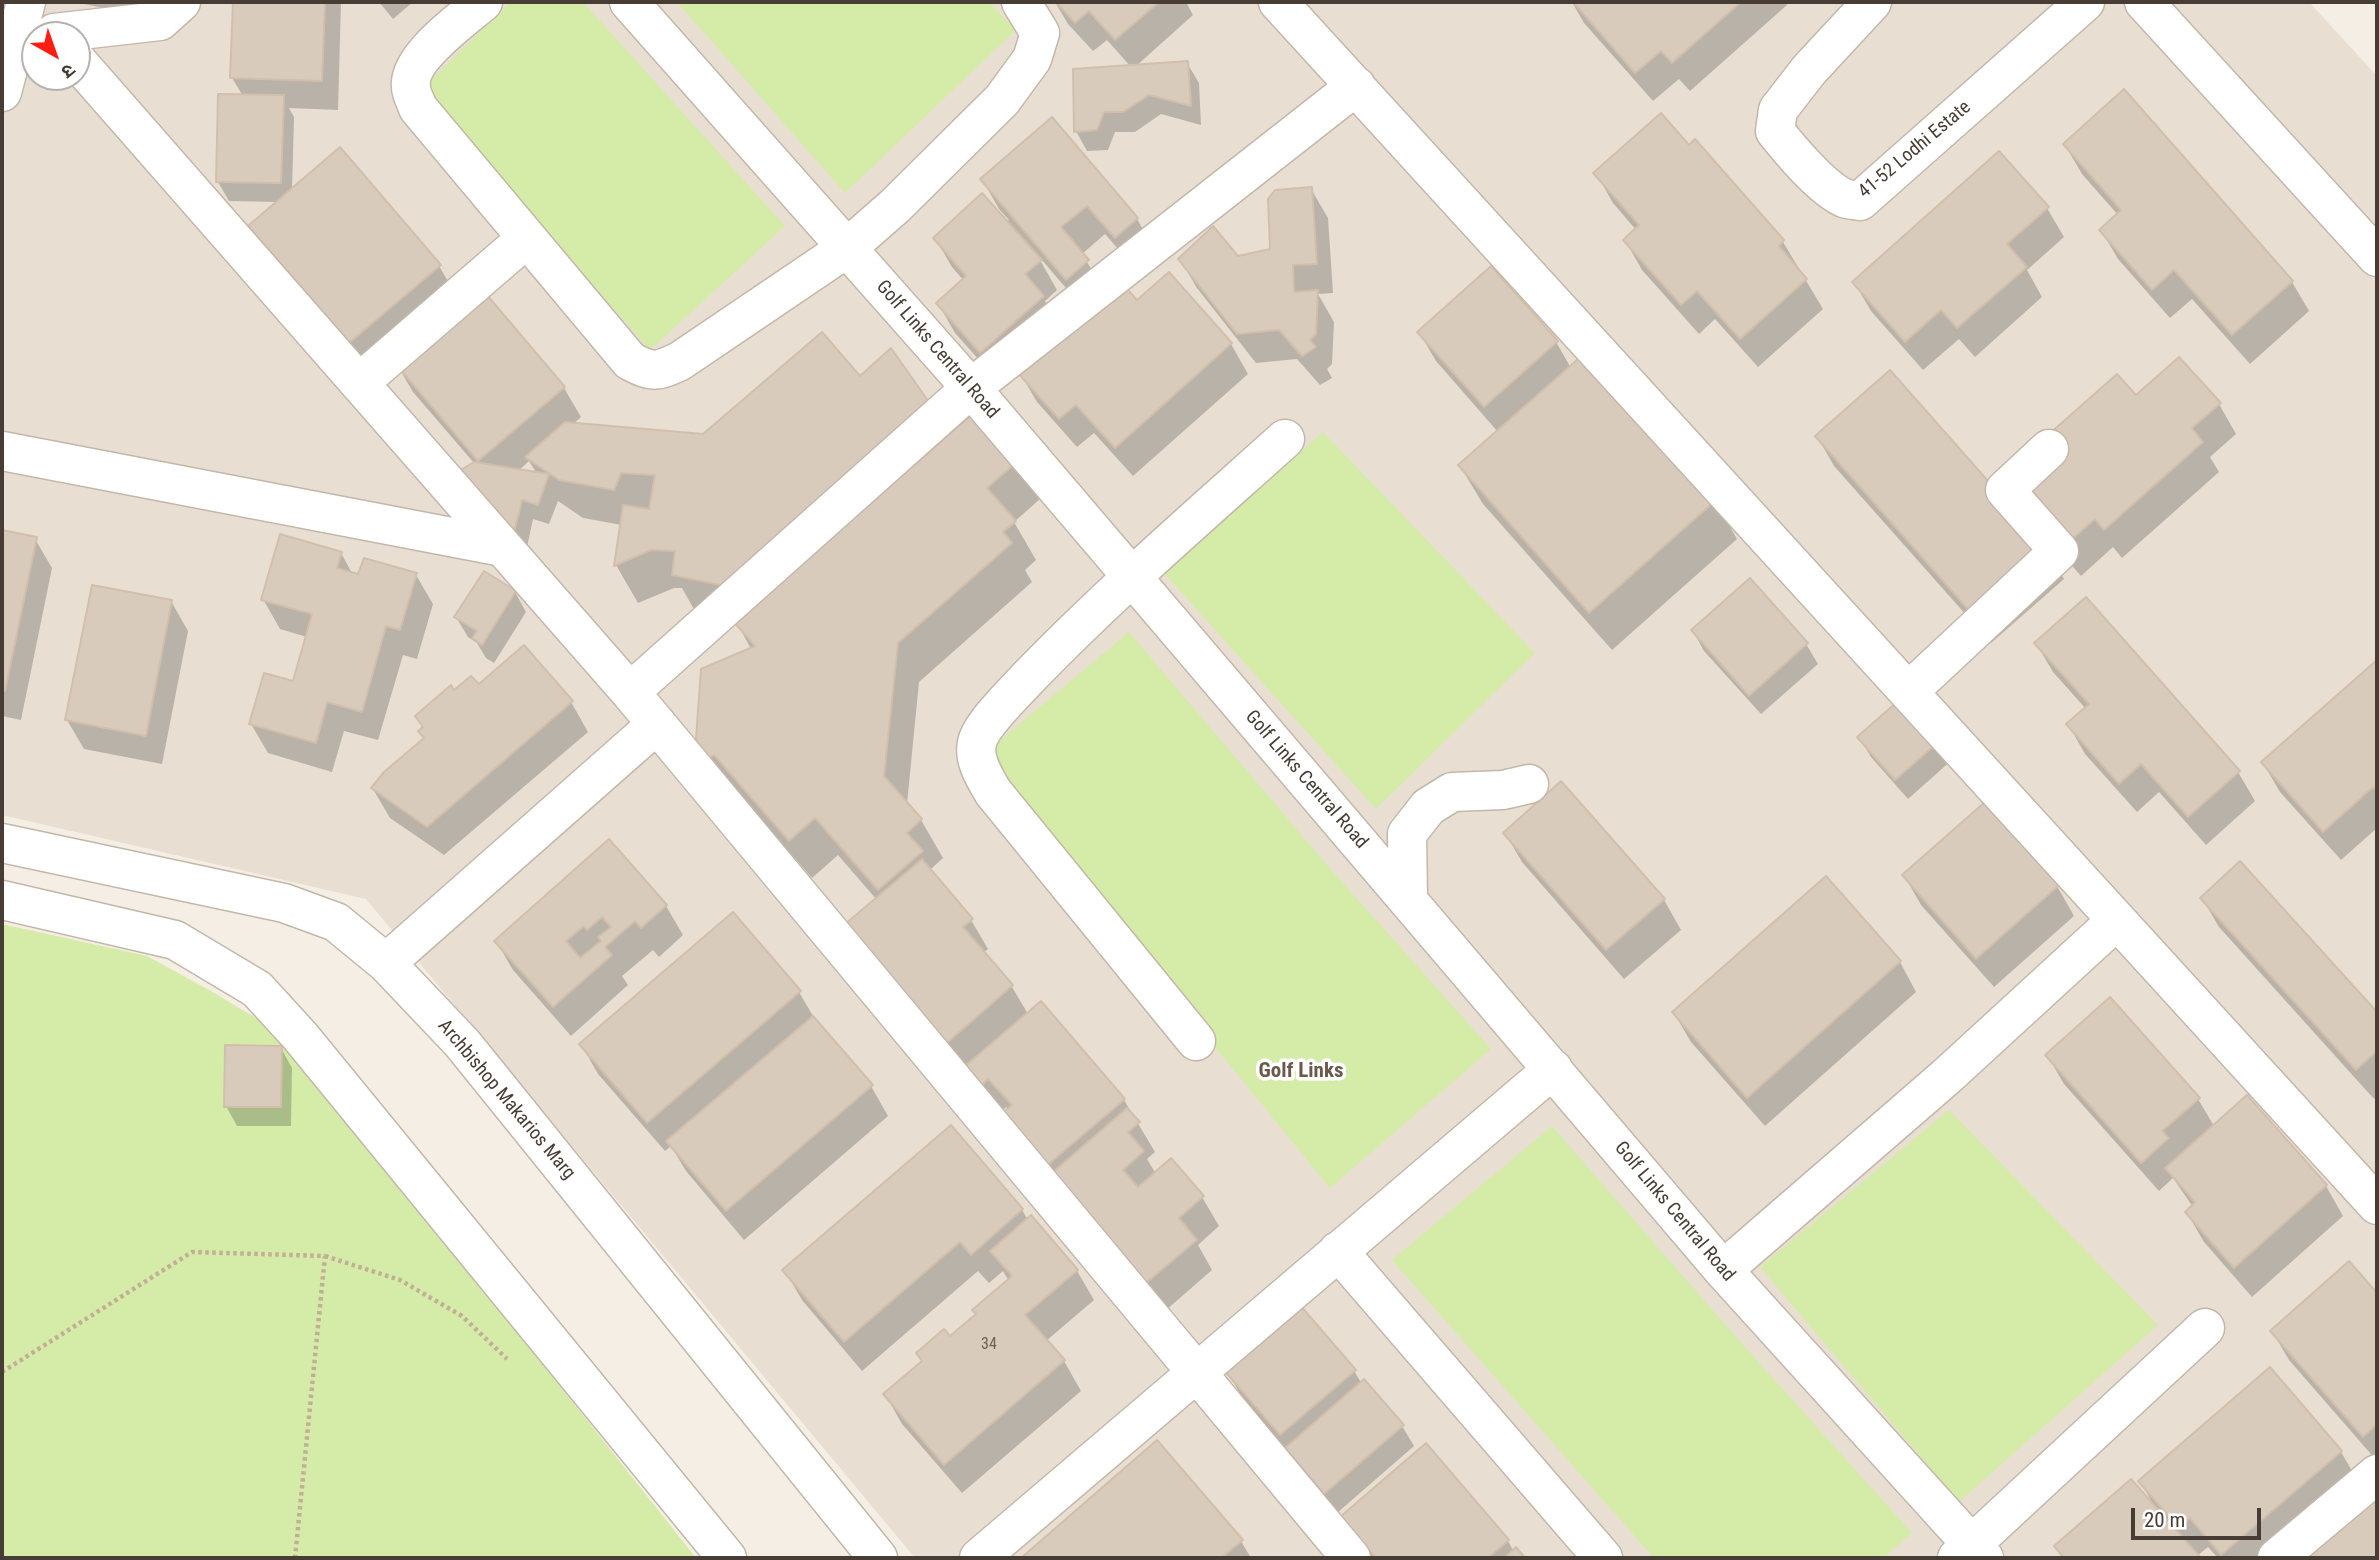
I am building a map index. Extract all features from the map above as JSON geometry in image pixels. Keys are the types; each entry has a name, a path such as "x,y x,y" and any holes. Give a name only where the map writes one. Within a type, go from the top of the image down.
{"street":[{"path":"2,92 26,2"},
{"path":"32,2 46,21"},
{"path":"91,36 160,21 181,2"},
{"path":"483,2 433,46 415,67 410,86 418,108 631,361 647,370 660,370 680,361 847,248 895,206 1002,100 1032,59 1040,33 1021,2"},
{"name":"Golf Links Central Road","path":"629,2 971,388 1723,1270 1972,1554"},
{"path":"1278,2 2377,1205"},
{"name":"41-52 Lodhi Estate","path":"1872,2 1809,70 1778,110 1775,131 1830,190 1845,199 1860,201 2085,2"},
{"path":"2144,2 2377,257"},
{"path":"91,76 630,692 1351,1558"},
{"path":"630,692 971,388 1356,86"},
{"path":"359,383 527,238"},
{"path":"1196,1041 993,793 979,767 977,742 995,713 1060,645 1132,576 1285,439"},
{"path":"1909,691 2059,551 2005,490 2049,449"},
{"path":"2,452 503,547"},
{"path":"386,963 657,724"},
{"path":"1408,899 1407,834 1428,807 1452,792 1503,790 1530,784"},
{"name":"Archbishop Makarios Marg","path":"2,843 285,903 337,922 386,963 462,1043 878,1558"},
{"path":"2,900 175,940 257,989 300,1036 727,1558"},
{"path":"1723,1270 1947,1076 2117,920"},
{"path":"979,1558 1553,1069"},
{"path":"1339,1251 1603,1558"},
{"path":"1972,1554 2205,1328"},
{"path":"2277,1558 2377,1475"}],"path":[{"path":"2,1372 192,1252 325,1256 400,1280 462,1316 509,1362"},
{"path":"295,1558 325,1256"}],"shaded area":[{"name":"Golf Links","path":"2,2 2309,2 2377,76 2377,1558 915,1558 366,899 2,815"}],"green space":[{"path":"510,2 583,2 785,226 650,350 421,90"},
{"path":"677,2 989,2 1016,30 845,193"},
{"path":"1323,432 1535,653 1376,809 1165,574"},
{"path":"1129,632 1327,865 1491,1049 1330,1188 979,758"},
{"path":"2,924 147,956 269,1026 297,1054 696,1558 2,1558"},
{"path":"1949,1110 2158,1325 1959,1502 1760,1267"},
{"path":"1552,1126 1912,1533 1883,1558 1654,1558 1392,1260"}],"building":[{"path":"233,2 325,2 322,81 230,78"},
{"path":"1056,2 1159,2 1115,40 1089,11 1075,23"},
{"path":"1573,2 1741,2 1672,63 1661,51 1635,73"},
{"path":"1188,61 1191,106 1149,95 1123,112 1104,112 1097,130 1074,132 1073,69"},
{"path":"2124,89 2293,281 2232,335 2174,270 2152,290 2099,230 2121,210 2063,144"},
{"path":"218,94 284,95 281,183 216,182"},
{"path":"1661,113 1689,145 1695,139 1784,240 1779,246 1807,279 1740,339 1697,291 1681,305 1623,240 1639,225 1593,173"},
{"path":"1052,117 1138,218 1115,238 1087,206 1061,227 1089,260 1066,280 980,179"},
{"path":"340,147 441,265 349,343 248,226"},
{"path":"1999,151 2049,207 2007,244 2027,267 1957,328 1941,310 1905,342 1852,282"},
{"path":"1312,187 1317,264 1293,265 1294,292 1318,290 1316,334 1310,340 1316,347 1302,356 1279,330 1237,334 1178,259 1213,226 1238,256 1270,249 1268,199 1275,190"},
{"path":"982,193 1042,260 1025,274 1044,296 980,353 936,303 966,276 933,238"},
{"path":"1491,266 1558,341 1484,407 1417,332"},
{"path":"1169,272 1232,343 1115,448 1076,405 1059,419 1017,372 1120,281 1137,300"},
{"path":"481,288 565,387 478,461 394,362"},
{"path":"822,332 860,376 891,348 931,405 725,586 672,575 675,551 651,550 614,566 623,505 649,509 655,475 621,473 614,490 559,480 525,457 565,422 703,434"},
{"path":"1586,352 1716,500 1589,613 1458,465"},
{"path":"2179,357 2221,403 2192,428 2203,442 2104,530 2095,519 2063,547 2020,498 2067,457 2048,435 2117,374 2136,395"},
{"path":"1890,370 2048,549 1973,615 1815,436"},
{"path":"976,411 1019,460 987,488 1016,521 1003,532 1012,543 898,643 884,776 922,819 907,833 923,851 878,890 815,818 789,841 714,755 703,764 695,753 701,669 755,646 734,622"},
{"path":"474,462 549,474 538,505 522,500 513,537 454,474"},
{"path":"2,530 37,537 5,691 2,691"},
{"path":"280,534 342,552 337,568 358,574 364,558 417,573 400,630 386,626 362,712 327,702 316,743 249,724 264,673 293,681 312,614 261,600"},
{"path":"484,571 516,591 482,645 472,638 477,631 454,617"},
{"path":"1750,578 1808,643 1749,696 1691,630"},
{"path":"92,585 172,600 146,736 65,720"},
{"path":"2086,597 2240,771 2188,817 2141,764 2119,784 2066,724 2089,704 2034,643"},
{"path":"524,645 573,701 427,827 371,788 384,772 424,738 418,731 423,727 415,716 451,685 454,690 471,676 479,684"},
{"path":"2377,660 2377,791 2373,787 2323,832 2261,762"},
{"path":"1905,695 1943,738 1895,780 1857,737"},
{"path":"1561,781 1665,899 1606,950 1503,833"},
{"path":"1985,802 2059,885 1976,959 1902,875"},
{"path":"609,839 667,905 641,928 635,921 605,947 612,955 553,1007 494,941","holes":["602,917 611,927 598,937 601,941 580,958 566,941 584,926 587,930"]},
{"path":"922,859 973,919 963,927 1013,985 939,1050 837,931"},
{"path":"2240,861 2377,1012 2377,1051 2356,1070 2200,898"},
{"path":"1826,876 1901,961 1747,1098 1672,1012"},
{"path":"733,912 801,991 647,1123 579,1044"},
{"path":"2110,997 2200,1098 2162,1131 2169,1138 2141,1163 2045,1055"},
{"path":"1041,1001 1125,1099 1044,1168 994,1120 1012,1105 988,1079 982,1085 965,1066"},
{"path":"813,1016 873,1085 726,1211 666,1141"},
{"path":"225,1045 282,1046 281,1107 224,1107"},
{"path":"2247,1095 2327,1185 2234,1268 2185,1212 2195,1202 2165,1168"},
{"path":"1127,1108 1140,1122 1128,1132 1144,1151 1123,1170 1138,1187 1171,1158 1204,1196 1179,1218 1197,1240 1140,1288 1046,1178"},
{"path":"951,1125 1023,1209 971,1255 960,1242 844,1342 782,1270"},
{"path":"1031,1215 1078,1270 1025,1315 1065,1360 944,1465 883,1394 922,1361 916,1353 944,1329 950,1336 976,1314 972,1310 1012,1276 990,1251"},
{"path":"2349,1261 2377,1293 2377,1424 2363,1437 2270,1331"},
{"path":"1299,1304 1356,1370 1280,1435 1223,1369"},
{"path":"2270,1367 2342,1451 2221,1555 2190,1518 2179,1528 2138,1481"},
{"path":"1364,1379 1404,1425 1324,1494 1285,1448"},
{"path":"1157,1440 1243,1540 1221,1558 1021,1558"},
{"path":"1426,1443 1509,1540 1488,1558 1376,1558 1340,1517"},
{"path":"2131,1479 2201,1558 2064,1558 2054,1546"},
{"path":"2377,1494 2377,1558 2300,1558"},
{"path":"1516,1547 1525,1558 1504,1558"}],"district":[{"name":"Golf Links","path":"1301,1072"}]}
